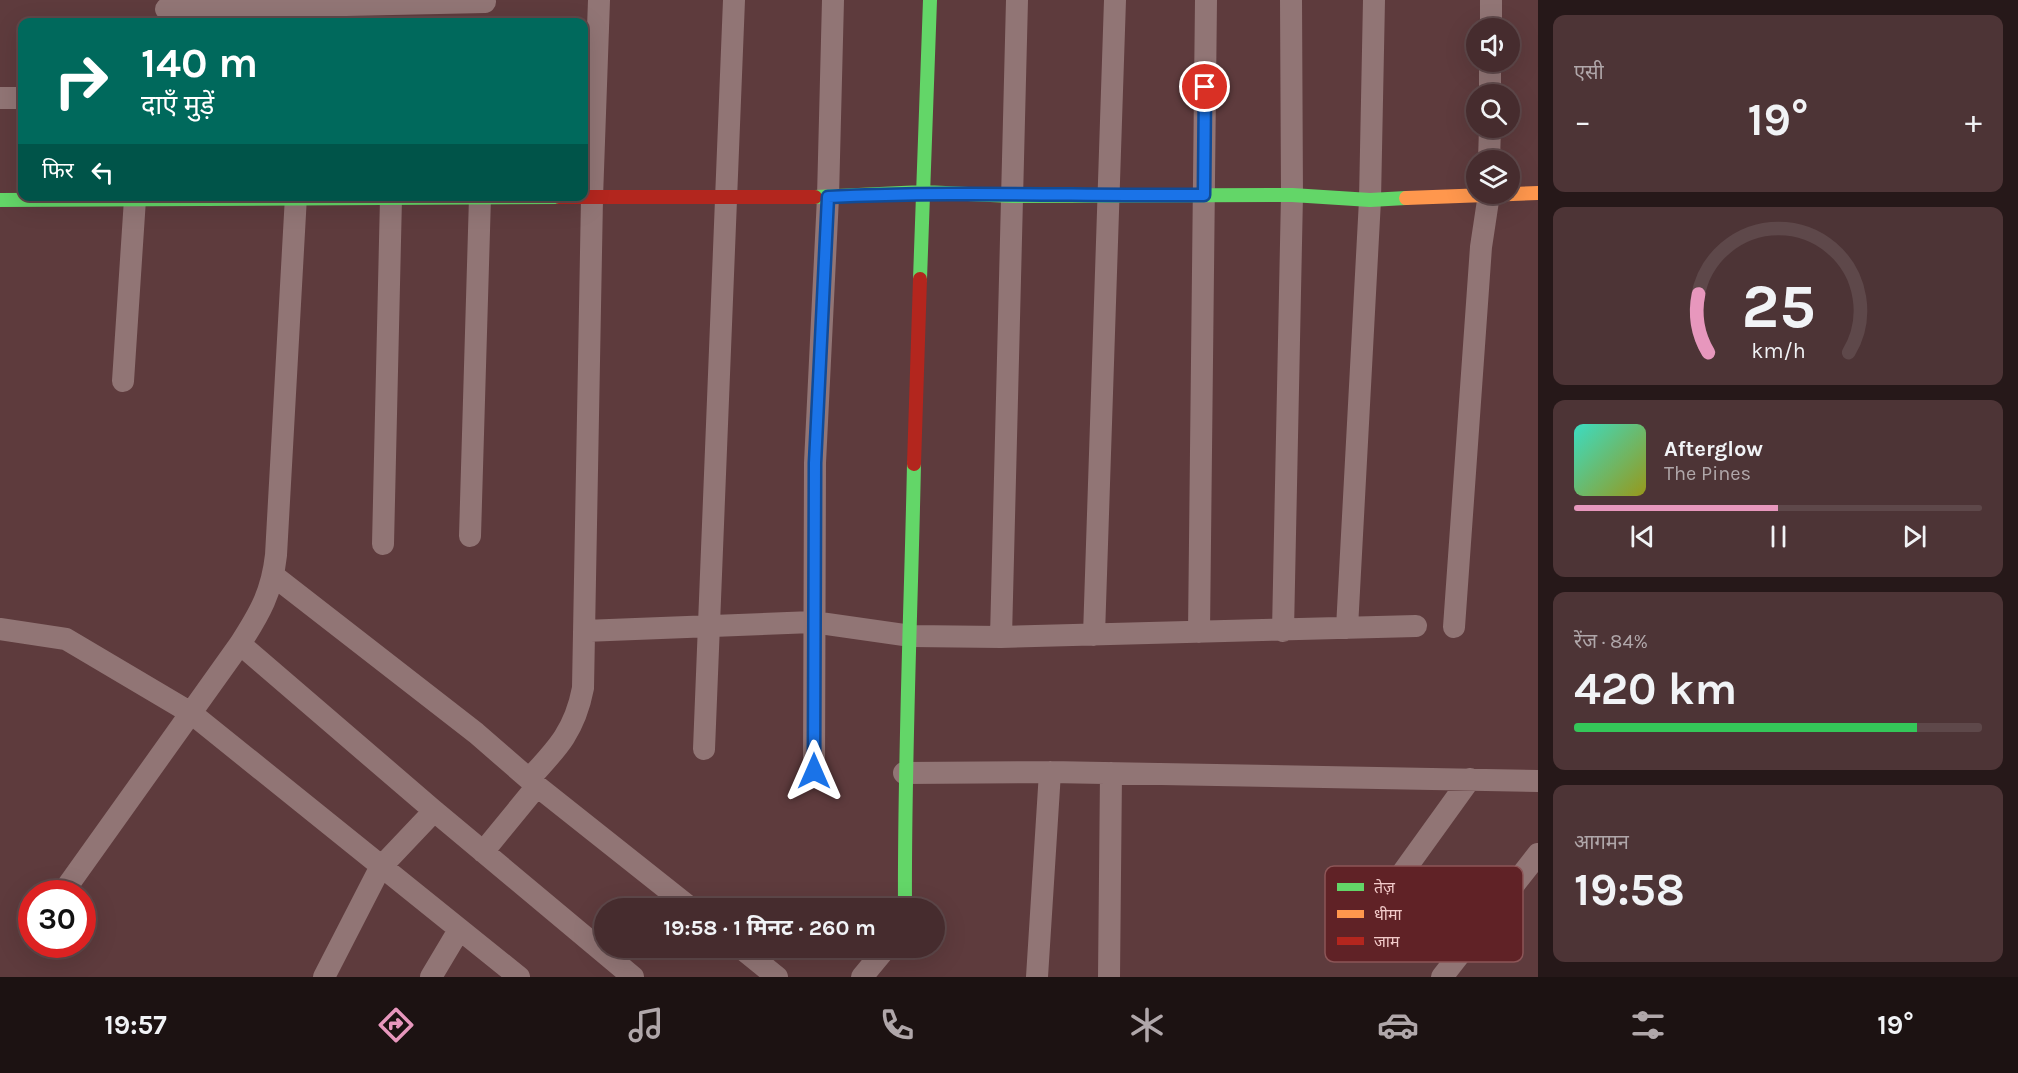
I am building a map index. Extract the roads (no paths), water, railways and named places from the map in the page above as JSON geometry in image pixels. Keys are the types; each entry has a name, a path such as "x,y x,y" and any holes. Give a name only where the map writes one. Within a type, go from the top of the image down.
{"street":[{"path":"483,852 571,730 579,711 583,687 592,198 589,106 599,0"},
{"path":"704,749 734,0"},
{"path":"814,771 815,463 828,197 833,0"},
{"path":"905,898 904,773 911,636 930,0"},
{"path":"1001,638 1017,0"},
{"path":"1094,635 1115,0"},
{"path":"1199,632 1206,0"},
{"path":"1283,631 1292,195 1291,0"},
{"path":"1347,628 1370,200 1374,0"},
{"path":"1491,0 1491,18"},
{"path":"166,9 304,10 485,3"},
{"path":"0,98 18,98"},
{"path":"588,198 828,197 923,192 1013,196 1292,195 1370,200 1466,195"},
{"path":"1520,193 1538,193"},
{"path":"0,200 18,200"},
{"path":"123,381 135,201"},
{"path":"72,880 240,644 266,603 274,576 296,201"},
{"path":"383,544 391,201"},
{"path":"470,536 480,201"},
{"path":"1454,627 1481,248 1488,204"},
{"path":"274,576 477,733 533,783 678,898"},
{"path":"584,631 710,628 813,622 911,636 1001,638 1416,626"},
{"path":"0,629 66,639 191,713 519,977"},
{"path":"240,644 434,811 633,977"},
{"path":"904,773 1050,772 1538,781 1538,770"},
{"path":"1037,977 1050,772"},
{"path":"1109,977 1111,773"},
{"path":"1407,866 1470,779"},
{"path":"324,977 381,868 434,811"},
{"path":"1523,873 1538,854"},
{"path":"431,977 459,930"},
{"path":"753,958 777,977"},
{"path":"862,977 878,958"},
{"path":"1442,977 1454,962"}]}
